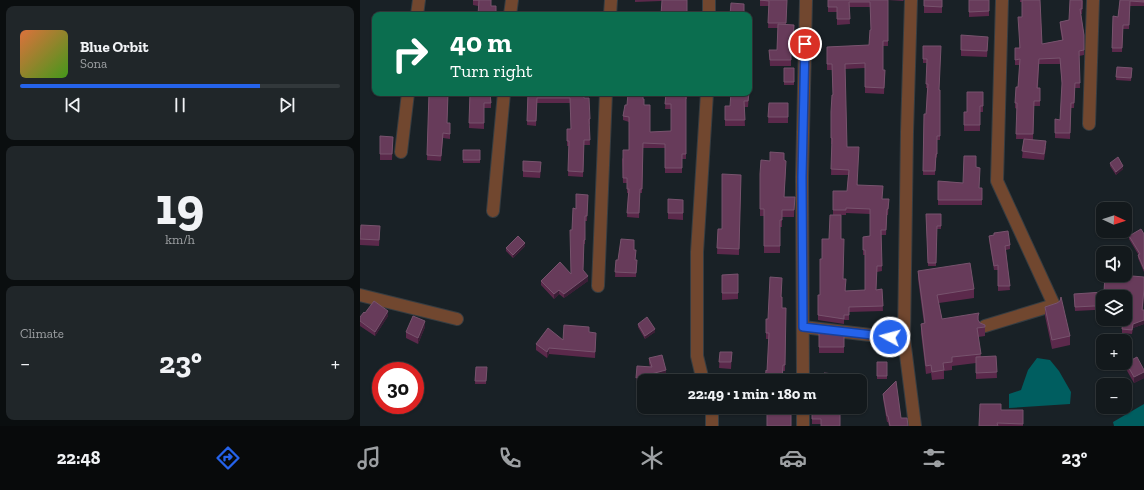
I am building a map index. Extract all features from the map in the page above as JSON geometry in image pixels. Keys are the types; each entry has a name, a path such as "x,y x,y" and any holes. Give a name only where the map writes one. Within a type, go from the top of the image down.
{"street":[{"path":"417,12 419,0"},
{"path":"510,12 512,0"},
{"path":"610,12 611,0"},
{"path":"709,0 709,12"},
{"path":"803,374 802,177 806,0"},
{"path":"911,0 907,132 904,339 915,426"},
{"path":"986,326 1054,305 996,181 1002,0"},
{"path":"1089,124 1093,0"},
{"path":"400,152 408,96"},
{"path":"493,211 504,96"},
{"path":"598,286 606,96"},
{"path":"701,374 697,356 697,252 707,96"},
{"path":"360,295 457,320"},
{"path":"803,327 904,339"},
{"path":"712,414 712,426"},
{"path":"803,414 803,426"}],"water":[{"path":"1037,358 1050,360 1059,371 1071,392 1070,404 1009,408 1009,394 1021,390 1028,370"},
{"path":"1144,404 1144,426 1114,426 1113,422 1127,414 1132,414 1132,411"}],"building":[{"path":"479,0 491,0 491,6 496,6 496,12 478,12"},
{"path":"662,0 687,0 687,12 661,12"},
{"path":"760,0 787,0 786,23 768,23 769,1"},
{"path":"828,0 888,0 888,41 883,41 883,70 885,70 884,88 865,87 865,63 845,64 847,147 859,147 857,185 883,186 882,199 889,199 886,230 881,230 882,266 877,266 876,290 882,289 883,306 849,307 849,315 844,315 844,319 818,315 822,239 829,239 830,215 841,215 841,239 844,239 843,279 846,279 845,291 865,290 865,250 863,250 863,237 870,236 870,209 846,208 846,210 833,210 833,191 847,191 849,170 831,169 831,112 833,95 832,64 827,64 827,47 869,45 871,30 870,2 849,2 850,19 837,19 837,7 828,7"},
{"path":"924,0 942,0 942,7 924,6"},
{"path":"969,0 989,0 989,11 969,12"},
{"path":"1022,0 1040,0 1042,44 1063,40 1060,22 1069,20 1070,0 1082,0 1082,9 1080,9 1084,35 1084,50 1079,51 1080,83 1075,83 1074,103 1071,103 1070,133 1055,133 1055,119 1060,120 1062,83 1060,58 1039,59 1037,88 1040,88 1040,101 1034,101 1033,134 1016,134 1017,103 1015,103 1020,59 1015,60 1015,48 1020,48 1018,17 1022,17"},
{"path":"1120,0 1144,0 1144,2 1130,1 1129,25 1123,25 1122,48 1112,48 1113,16 1118,17"},
{"path":"731,3 744,4 744,12 730,12"},
{"path":"778,24 794,25 793,41 791,41 791,60 770,60 769,50 777,50"},
{"path":"961,35 988,37 987,51 961,50"},
{"path":"923,46 941,46 939,90 940,136 937,136 935,171 923,171 924,114 926,114 928,84 926,84 927,59 923,59"},
{"path":"1117,67 1132,68 1131,78 1116,77"},
{"path":"784,68 794,68 794,82 784,82"},
{"path":"967,92 983,92 983,106 980,106 980,125 964,125 964,112 967,112"},
{"path":"429,96 448,96 447,123 450,123 450,134 443,133 441,156 427,155"},
{"path":"470,96 490,96 491,103 484,103 484,123 469,123"},
{"path":"528,96 584,96 584,98 589,98 590,140 584,140 583,172 568,171 569,141 567,141 567,129 571,129 570,98 537,98 536,121 527,121"},
{"path":"628,96 643,96 644,105 650,105 650,132 671,131 671,104 665,104 666,96 686,96 686,154 682,154 682,168 665,168 665,144 643,143 642,189 640,189 639,213 627,213 629,189 627,189 627,178 623,178 623,150 629,150 629,117 623,116 625,105 627,105"},
{"path":"731,96 749,96 748,101 744,101 745,120 725,120 725,106 730,106"},
{"path":"769,103 788,103 788,117 768,117"},
{"path":"380,136 393,137 392,154 380,154"},
{"path":"1024,139 1046,141 1044,154 1022,151"},
{"path":"463,150 480,150 480,160 463,160"},
{"path":"770,152 784,153 784,160 786,161 784,197 795,197 794,210 782,210 782,220 780,220 780,246 764,246 764,209 760,209 761,160 770,161"},
{"path":"964,156 976,156 976,167 980,168 979,188 982,188 982,200 938,200 938,181 963,183"},
{"path":"1118,157 1123,166 1116,172 1110,163"},
{"path":"523,161 541,162 540,172 523,171"},
{"path":"722,174 741,175 739,249 717,248 718,229 722,229"},
{"path":"576,194 588,195 587,216 585,216 583,270 588,276 564,294 559,290 554,294 541,281 560,262 571,274 570,230 572,230 573,208 576,209"},
{"path":"668,199 683,200 683,213 668,213"},
{"path":"926,214 941,214 941,226 937,226 936,263 928,263"},
{"path":"361,225 380,226 379,240 360,239"},
{"path":"1141,229 1144,234 1144,269 1138,255 1140,254 1130,238 1132,238 1132,234"},
{"path":"1008,231 1010,245 1005,246 1010,286 998,286 998,265 994,266 989,236 994,235 994,233"},
{"path":"518,236 525,243 513,255 506,248"},
{"path":"621,239 634,240 634,250 636,250 635,260 637,260 636,273 615,272"},
{"path":"970,263 974,289 937,295 942,319 979,313 978,320 980,323 985,325 985,327 977,328 981,354 952,357 952,362 943,363 944,370 932,372 931,365 926,366 921,324 925,323 918,271"},
{"path":"738,274 738,293 722,293 722,275"},
{"path":"1132,276 1144,277 1142,310 1144,310 1144,320 1133,324 1132,330 1122,329 1122,326 1132,326 1132,290 1104,290 1105,282 1132,282"},
{"path":"770,277 782,278 782,308 786,308 785,365 783,365 782,374 766,374 769,333 766,333 766,319 768,319"},
{"path":"1096,293 1096,306 1075,307 1074,294"},
{"path":"1061,297 1070,336 1052,340 1045,307 1057,303 1060,301"},
{"path":"374,301 388,311 375,332 360,321 360,317"},
{"path":"413,316 425,321 418,338 406,332"},
{"path":"647,317 655,329 645,336 638,324"},
{"path":"564,325 589,327 589,332 596,333 595,352 549,348 547,352 536,344 548,328 563,340"},
{"path":"819,330 844,333 844,347 819,347"},
{"path":"720,352 732,352 731,362 719,362"},
{"path":"662,355 666,370 651,374 637,374 636,378 637,366 652,367 649,358"},
{"path":"996,356 997,372 976,373 976,357"},
{"path":"1137,357 1144,370 1144,372 1134,377 1130,370 1132,370 1132,360"},
{"path":"877,362 887,362 887,376 877,376"},
{"path":"476,367 487,367 486,381 475,381"},
{"path":"896,381 901,418 907,418 908,426 890,426 887,416 883,394"},
{"path":"980,404 1001,404 1001,410 1023,410 1023,424 997,423 998,426 979,426"},
{"path":"767,414 791,414 791,426 767,426"},
{"path":"812,414 840,414 840,426 821,426 821,419 812,419"}],"route":[{"path":"805,44 802,177 803,327 890,337"}]}
